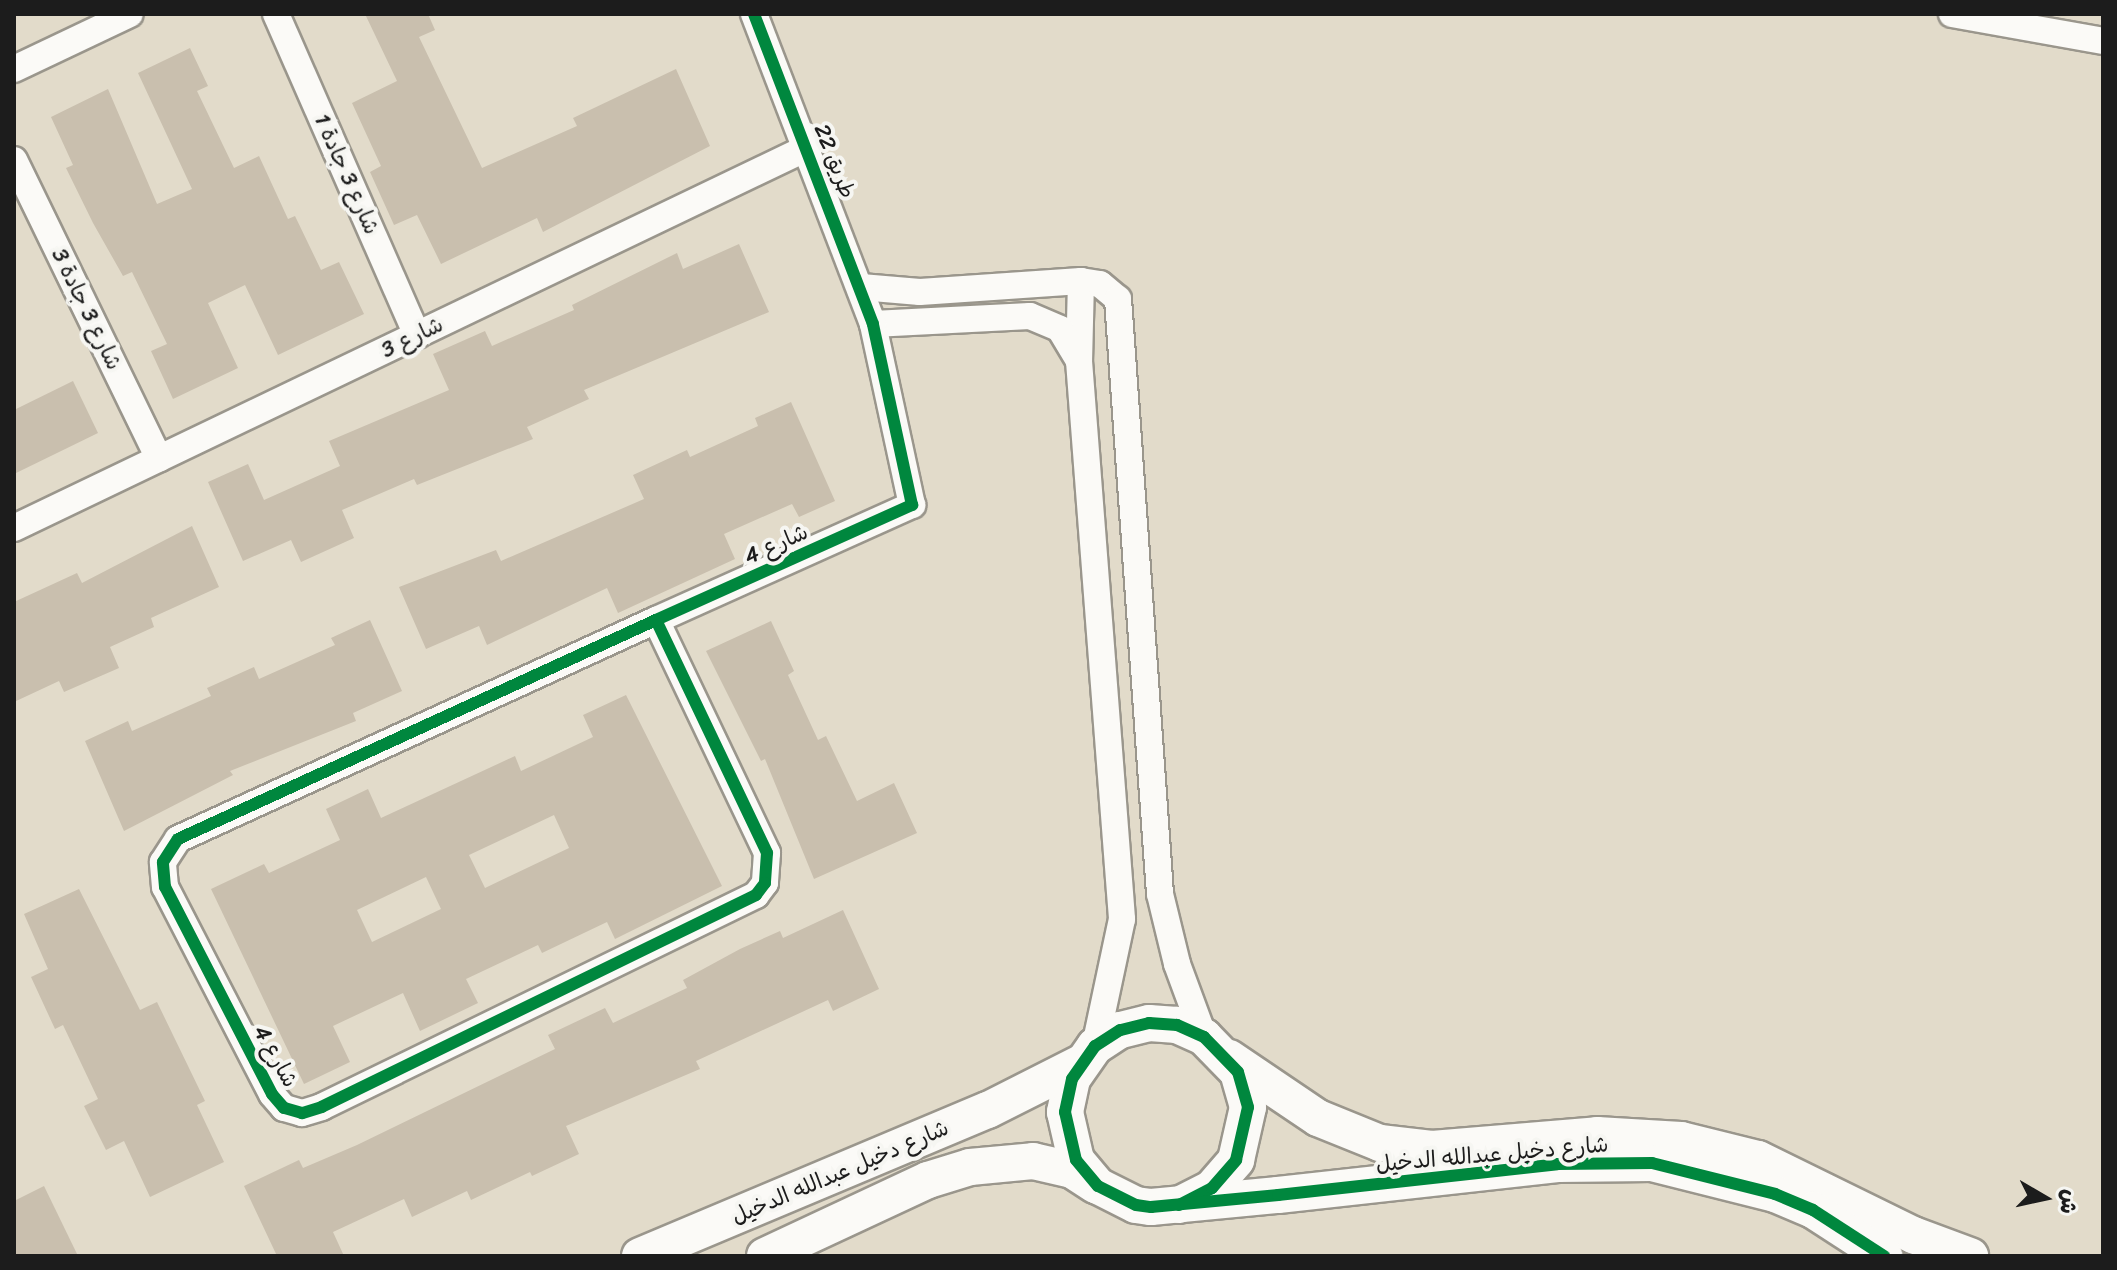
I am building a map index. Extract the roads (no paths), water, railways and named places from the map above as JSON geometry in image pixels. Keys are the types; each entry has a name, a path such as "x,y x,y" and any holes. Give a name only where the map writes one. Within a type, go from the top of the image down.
{"street":[{"path":"14,69 130,14"},
{"name":"شارع 3 جادة 1","path":"276,14 417,335"},
{"name":"طريق 22","path":"754,14 809,147 873,324 912,505"},
{"path":"1952,14 2103,41"},
{"name":"شارع 3","path":"14,528 809,147"},
{"name":"شارع 3 جادة 3","path":"14,160 159,459"},
{"path":"861,287 920,292 1081,281 1106,287 1121,307 1160,894 1177,964 1248,1107 1243,1145 1224,1177 1179,1205 1136,1205 1098,1186 1076,1160 1065,1128 1067,1094 1088,1055 1122,919 1079,361 1081,281"},
{"path":"873,324 1030,316 1060,329 1079,361"},
{"name":"شارع 4","path":"656,620 767,853 765,883 756,895 322,1107 302,1113 284,1108 272,1094 165,887 163,862 171,845 656,620 912,505"},
{"path":"1088,1055 1120,1030 1149,1023 1177,1025 1216,1046"},
{"name":"شارع دخيل عبدالله الدخيل","path":"1216,1046 1318,1118 1380,1143 1432,1149 1597,1135 1681,1140 1770,1164 1913,1235 1970,1256"},
{"name":"شارع دخيل عبدالله الدخيل","path":"640,1256 988,1110 1088,1055"},
{"name":"شارع دخيل عبدالله الدخيل","path":"765,1256 928,1180 970,1167 1033,1161 1072,1170 1098,1186"},
{"name":"شارع دخيل عبدالله الدخيل","path":"1179,1205 1557,1164 1652,1163 1775,1194 1813,1210 1884,1256"}]}
